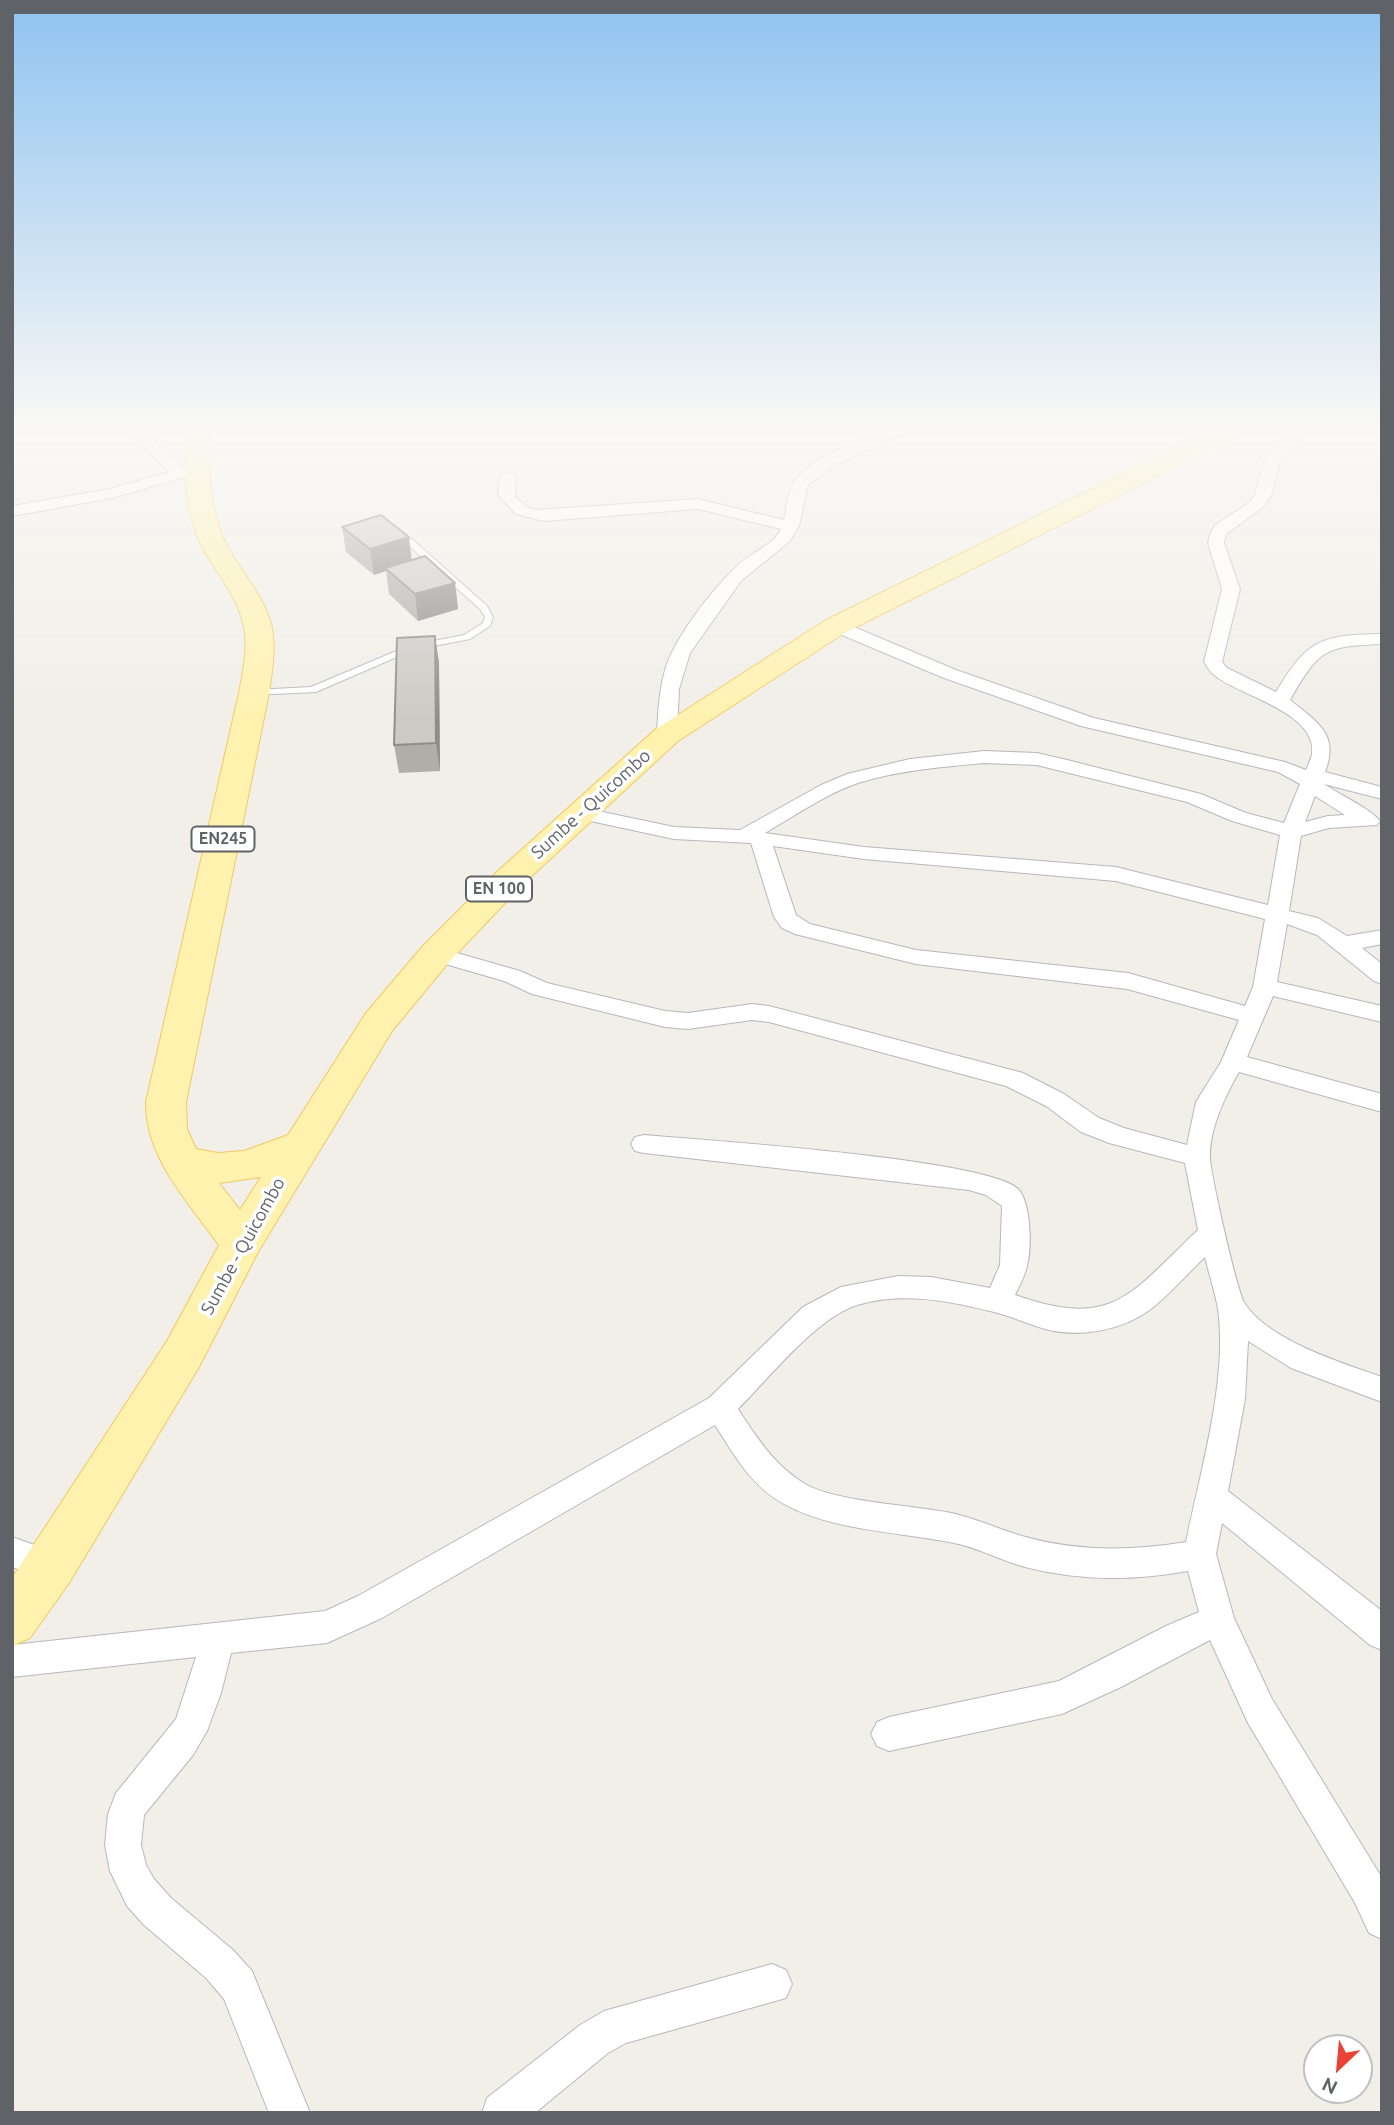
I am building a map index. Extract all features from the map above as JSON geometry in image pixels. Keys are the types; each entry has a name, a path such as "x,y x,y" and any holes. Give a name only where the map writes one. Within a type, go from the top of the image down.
{"main road":[{"name":"EN245","path":"206,524 212,544 258,625 260,646 254,693 166,1101 167,1127 173,1145 241,1243"},
{"name":"Sumbe - Quicombo","path":"12,1621 51,1566 183,1354 241,1243 300,1146 379,1022 436,954 579,813 667,735 836,626 1041,524"},
{"path":"185,1163 216,1170 244,1167 300,1146"}],"street":[{"path":"667,735 669,692 680,655 741,570 775,548 791,526 783,524"},
{"path":"1228,524 1222,528 1216,543 1231,589 1213,662 1221,672 1280,701 1311,726 1320,740 1322,754 1291,832 1265,987 1233,1062 1209,1102 1197,1157 1212,1233 1232,1309 1234,1354 1230,1399 1200,1554 1218,1620 1260,1711 1368,1890 1382,1920"},
{"path":"836,626 950,674 1079,720 1382,793"},
{"path":"1280,701 1307,656 1323,645 1339,641 1382,639"},
{"path":"752,837 828,789 854,778 910,765 984,757 1037,759 1067,766 1194,798 1239,817 1291,832 1328,822 1376,823"},
{"path":"1313,778 1337,803 1376,823"},
{"path":"579,813 660,831 752,837 864,853 1116,874 1310,923 1325,930 1382,976"},
{"path":"752,837 785,917 790,923 803,929 916,957 1128,981 1252,1016"},
{"path":"1343,944 1382,937"},
{"path":"436,954 512,976 540,989 665,1019 688,1021 752,1012 769,1014 784,1021 1014,1079 1055,1100 1090,1125 1118,1136 1197,1157"},
{"path":"1265,987 1382,1014"},
{"path":"1233,1062 1382,1103"},
{"path":"644,1144 861,1166 994,1187 1007,1195 1015,1205 1014,1265 998,1301"},
{"path":"12,1661 218,1638 282,1634 327,1627 370,1607 720,1408 813,1315 851,1295 898,1287 931,1288 998,1301 1047,1318 1079,1322 1108,1318 1140,1302 1212,1233"},
{"path":"1232,1309 1255,1332 1277,1348 1312,1365 1382,1390"},
{"path":"720,1408 755,1461 773,1480 796,1496 821,1506 954,1528 1025,1552 1109,1565 1145,1564 1200,1554"},
{"path":"1210,1495 1382,1634"},
{"path":"12,1552 51,1566"},
{"path":"889,1734 1062,1697 1110,1675 1178,1637 1218,1620"},
{"path":"218,1638 197,1714 181,1742 150,1777 126,1811 121,1846 129,1877 149,1905 213,1956 239,1987 290,2113"},
{"path":"502,2113 594,2039 618,2025 772,1984"}],"lane":[{"path":"254,693 313,690 411,648 467,637 488,624 489,617 484,608 410,541"}],"building":[{"path":"351,524 393,524 409,537 370,549 342,527"},
{"path":"425,556 455,583 415,594 385,568"},
{"path":"435,636 436,743 394,745 397,638"}]}
